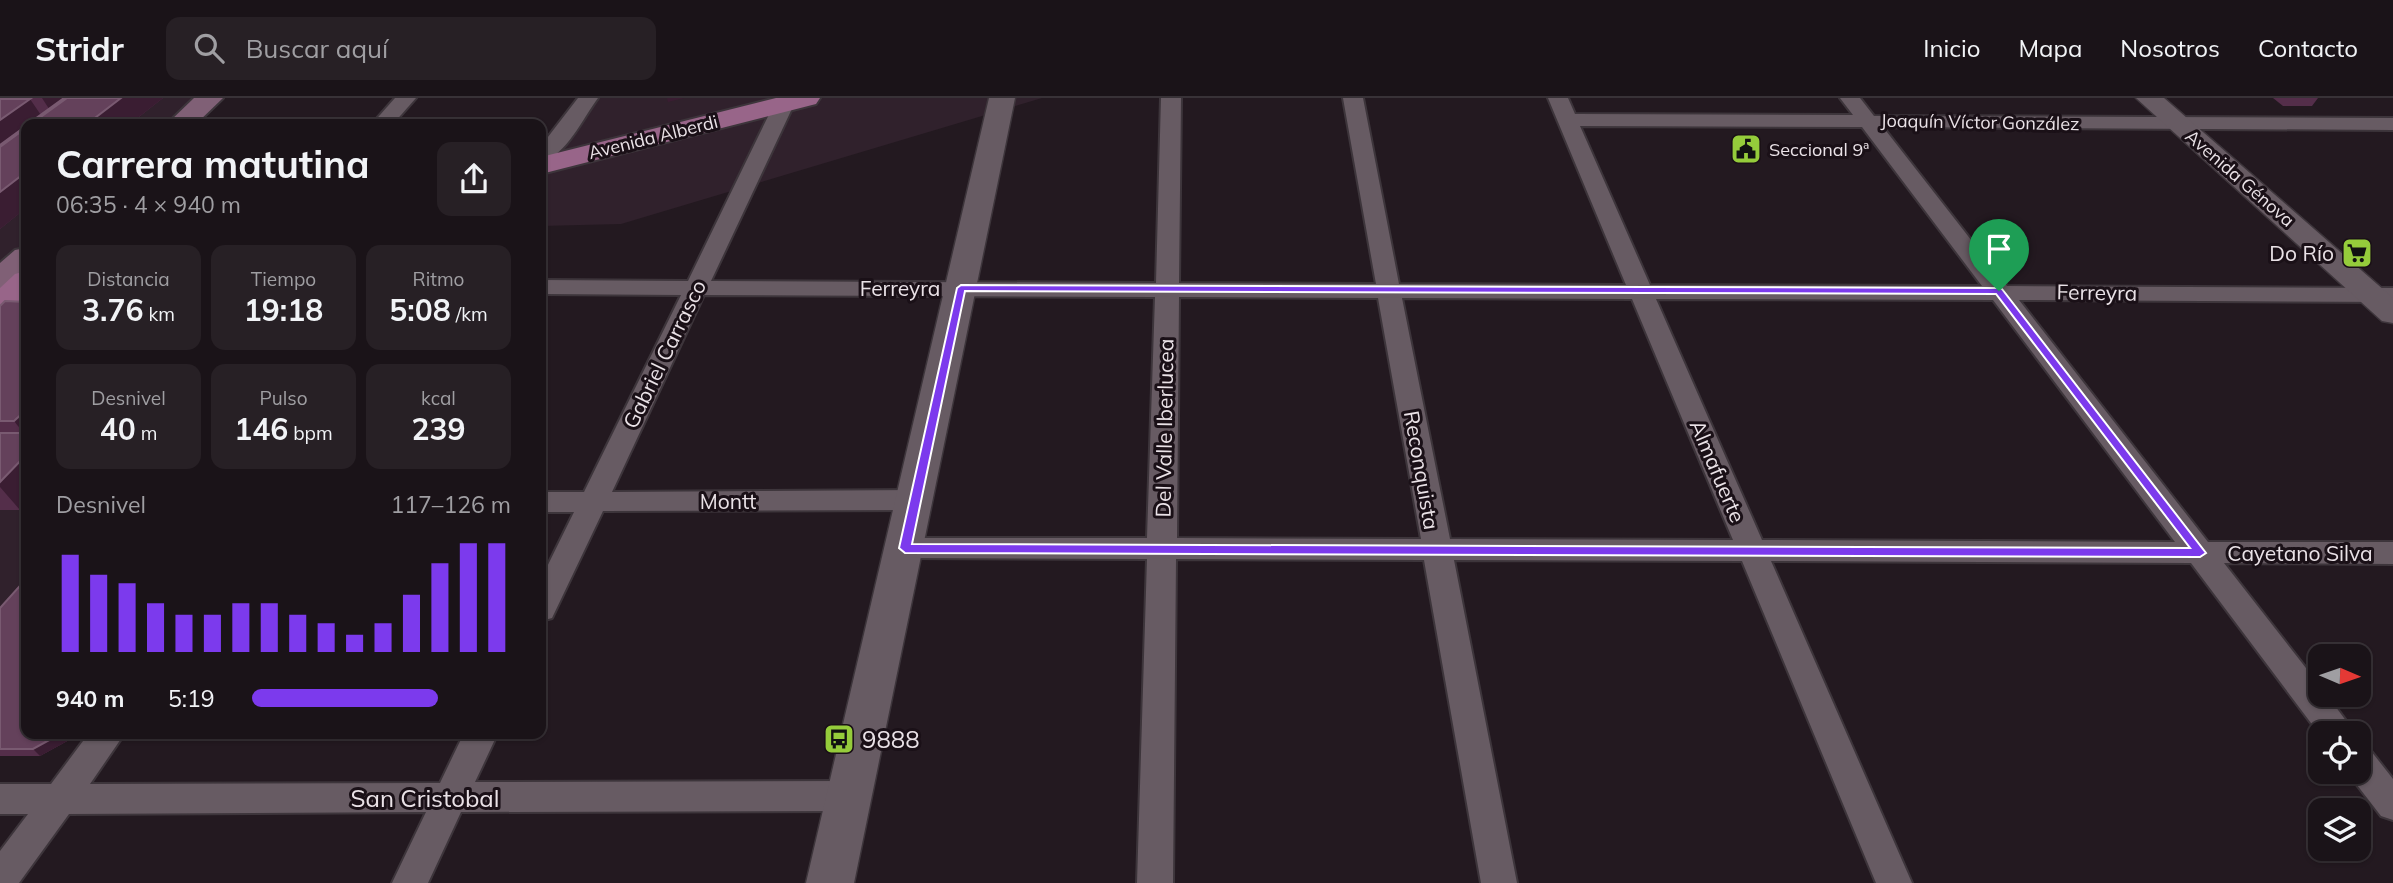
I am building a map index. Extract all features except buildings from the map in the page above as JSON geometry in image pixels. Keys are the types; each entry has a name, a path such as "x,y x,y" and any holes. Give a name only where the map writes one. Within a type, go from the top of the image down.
{"main road":[{"path":"186,119 210,98"},
{"path":"208,119 232,98"},
{"name":"Avenida Alberdi","path":"546,154 741,98"},
{"name":"Avenida Alberdi","path":"546,155 792,100"},
{"path":"8,293 21,267"},
{"path":"8,293 21,281"}],"street":[{"path":"387,119 406,98"},
{"path":"546,152 588,98"},
{"path":"830,883 1002,98"},
{"name":"Del Valle Iberlucea","path":"1155,883 1171,98"},
{"name":"Reconquista","path":"1353,98 1499,883"},
{"path":"1850,98 2329,721"},
{"name":"Avenida Génova","path":"2149,98 2386,301"},
{"name":"Gabriel Carrasco","path":"546,600 696,287 792,100"},
{"name":"Joaquín Víctor González","path":"1562,109 1867,121 2393,124"},
{"name":"Almafuerte","path":"1562,109 1894,883"},
{"name":"Ferreyra","path":"546,287 1999,291 2386,301"},
{"name":"Montt","path":"546,502 916,500"},
{"name":"Cayetano Silva","path":"905,548 2393,553"},
{"path":"0,880 104,739"},
{"path":"410,883 478,739"},
{"path":"2371,777 2393,805"},
{"name":"San Cristobal","path":"0,799 849,796"}],"shaded area":[{"path":"6,98 210,98 186,119 21,119 21,261 0,280 0,102"},
{"path":"588,98 1042,98 621,224 546,226 546,157"},
{"path":"21,319 21,739 71,739 40,756 0,756 0,338"}],"place":[{"name":"Seccional 9ª","path":"1746,149"},
{"name":"Do Río","path":"2357,253"},
{"name":"9888","path":"839,739"}],"route":[{"path":"961,288 1999,291 2200,553 905,548 961,288"}]}
